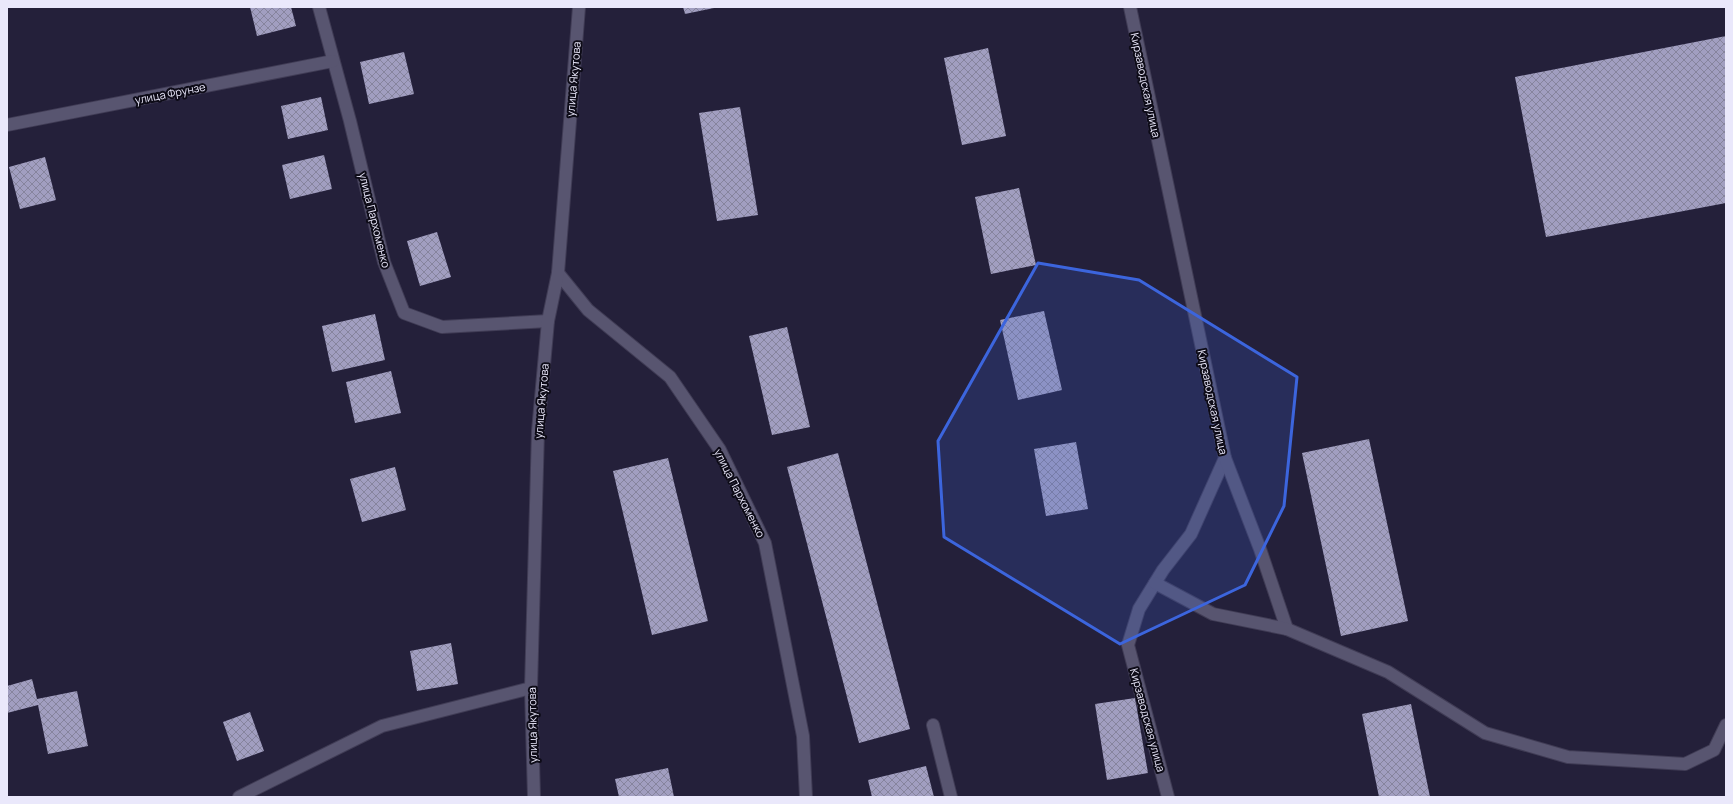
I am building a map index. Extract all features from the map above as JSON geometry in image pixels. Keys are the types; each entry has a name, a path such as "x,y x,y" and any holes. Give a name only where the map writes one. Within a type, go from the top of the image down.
{"street":[{"name":"улица Пархоменко","path":"319,7 350,121 384,262 404,314 442,327 548,321"},
{"name":"улица Якутова","path":"534,797 531,688 538,431 548,321 558,273 579,7"},
{"name":"Кирзаводская улица","path":"1130,7 1225,458 1191,534 1155,583 1139,609 1128,645 1168,797"},
{"name":"улица Фрунзе","path":"7,125 333,61"},
{"name":"улица Пархоменко","path":"558,273 588,310 670,377 720,450 766,543 803,736 806,797"},
{"path":"1225,458 1260,549 1287,629"},
{"path":"1155,583 1213,614 1287,629 1388,672 1485,733 1568,757 1685,764 1714,750 1726,725"},
{"path":"239,797 382,726 531,688"},
{"path":"933,725 951,797"}],"highlighted area":[{"path":"1038,263 1139,280 1297,377 1284,506 1245,585 1120,644 944,537 938,441"}],"building":[{"path":"250,7 291,7 296,26 257,36"},
{"path":"683,7 714,7 714,8 685,14"},
{"path":"1726,36 1726,203 1546,237 1515,77"},
{"path":"988,48 1006,136 962,145 944,58"},
{"path":"404,52 414,94 369,104 360,62"},
{"path":"321,97 328,130 288,139 281,106"},
{"path":"740,107 758,215 717,221 699,113"},
{"path":"324,155 332,189 290,199 282,165"},
{"path":"45,157 56,200 20,209 9,167"},
{"path":"1019,188 1036,265 991,274 975,197"},
{"path":"437,232 451,277 420,286 407,241"},
{"path":"1044,311 1062,390 1018,400 1000,320"},
{"path":"375,314 385,360 332,372 322,326"},
{"path":"787,327 810,427 772,435 749,336"},
{"path":"391,371 401,413 355,423 346,382"},
{"path":"1369,439 1408,621 1341,636 1302,453"},
{"path":"1076,442 1088,509 1046,516 1034,449"},
{"path":"838,453 910,729 859,743 787,467"},
{"path":"668,458 708,621 652,635 613,471"},
{"path":"395,467 406,510 362,522 350,479"},
{"path":"451,643 458,684 417,691 410,651"},
{"path":"32,679 37,699 77,691 88,746 48,754 38,705 7,713 7,686"},
{"path":"1135,698 1148,773 1107,780 1095,704"},
{"path":"1411,704 1430,797 1379,797 1362,714"},
{"path":"250,712 264,751 237,761 223,722"},
{"path":"926,766 934,797 872,797 868,780"},
{"path":"668,768 674,797 619,797 615,779"}]}
